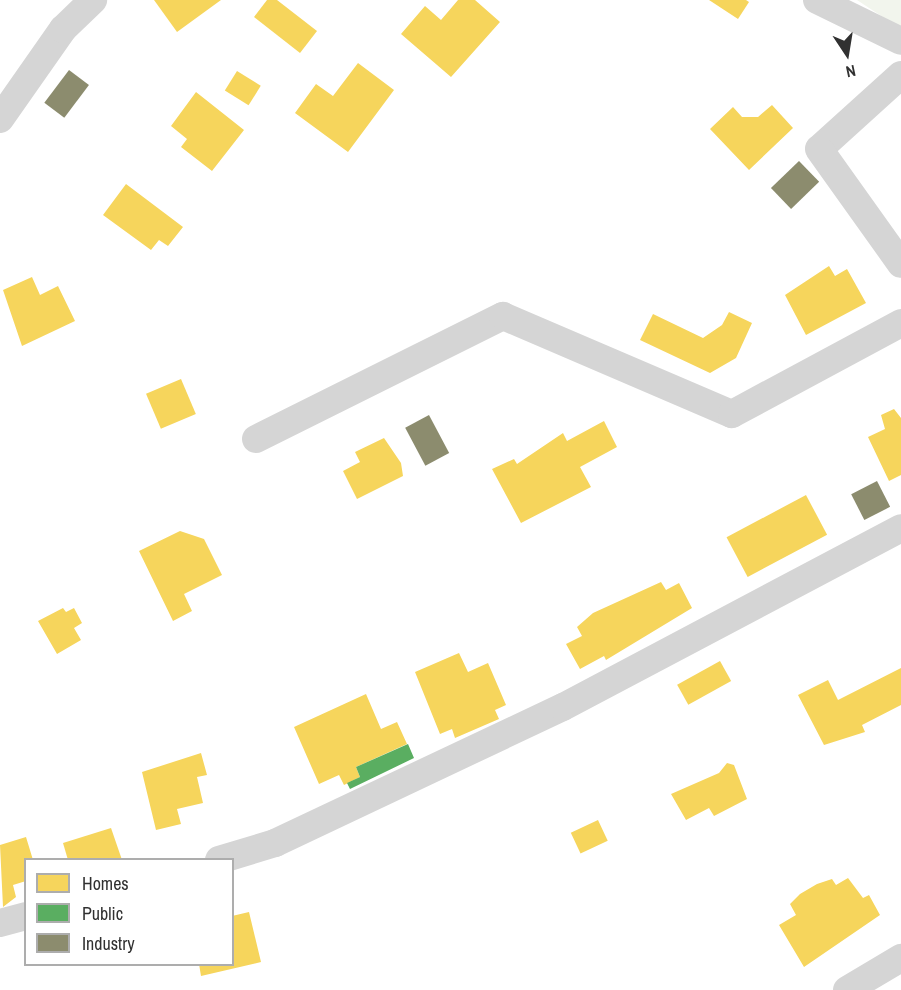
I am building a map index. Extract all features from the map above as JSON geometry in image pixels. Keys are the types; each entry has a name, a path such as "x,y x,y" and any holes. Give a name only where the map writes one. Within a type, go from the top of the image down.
{"street":[{"path":"0,119 63,29 93,0"},
{"path":"817,0 901,41"},
{"path":"901,75 819,149 901,264"},
{"path":"256,439 503,316 732,414 901,323"},
{"path":"226,858 275,843 563,708 901,528"},
{"path":"0,923 24,917"},
{"path":"848,990 901,958"}],"shaded area":[{"path":"857,0 901,0 901,29"}],"building: Homes":[{"path":"154,0 221,0 177,32"},
{"path":"267,0 277,0 317,31 300,53 254,17"},
{"path":"458,0 475,0 500,22 451,77 401,34 425,6 441,20"},
{"path":"709,0 746,0 749,2 738,19"},
{"path":"358,63 394,90 348,152 295,113 316,84 333,96"},
{"path":"237,71 261,86 249,105 225,91"},
{"path":"196,92 244,130 212,171 181,147 187,139 171,126"},
{"path":"772,105 793,128 749,170 710,129 733,107 742,117 758,117"},
{"path":"126,184 183,227 168,246 159,240 151,250 103,215"},
{"path":"829,266 835,276 847,269 866,303 806,335 785,295"},
{"path":"32,277 40,295 58,286 75,321 22,346 3,290"},
{"path":"729,312 752,323 736,358 710,373 640,340 653,314 703,338 722,325"},
{"path":"181,379 196,414 161,429 146,394"},
{"path":"894,409 901,418 901,475 889,481 868,437 885,429 881,415"},
{"path":"604,421 617,447 580,467 591,487 521,523 492,469 514,459 517,464 563,433 567,441"},
{"path":"384,438 401,463 403,476 357,499 343,471 360,462 355,452"},
{"path":"806,495 827,535 748,577 727,537"},
{"path":"180,531 204,539 222,575 184,594 192,611 173,621 139,551"},
{"path":"661,582 666,590 679,583 692,608 606,660 604,656 580,669 566,644 582,636 577,627 593,613"},
{"path":"63,608 66,612 74,608 82,623 74,628 81,640 57,654 38,621"},
{"path":"459,653 468,672 488,663 506,705 495,710 499,719 455,738 452,729 440,734 415,672"},
{"path":"720,661 731,681 688,705 677,685"},
{"path":"901,668 901,705 862,725 865,732 824,745 798,695 828,680 838,700"},
{"path":"366,694 381,729 397,722 407,744 356,767 360,777 344,785 339,775 319,784 294,727"},
{"path":"201,753 207,775 197,777 203,803 177,809 181,824 156,830 142,772"},
{"path":"727,763 734,765 747,799 714,816 709,808 686,820 671,794 719,773"},
{"path":"598,820 608,841 581,854 571,833"},
{"path":"111,828 121,858 67,858 63,843"},
{"path":"26,837 32,858 24,858 24,882 13,885 16,897 3,907 0,845"},
{"path":"848,878 863,898 869,895 880,915 804,967 779,925 796,915 790,904 800,894 817,884 832,879 836,885"},
{"path":"249,912 261,962 201,976 199,966 234,966 234,916"}],"building: Public":[{"path":"408,744 414,758 350,789 347,783 360,777 356,767"}],"building: Industry":[{"path":"69,70 89,85 64,118 44,103"},
{"path":"799,161 819,182 791,209 771,188"},
{"path":"429,415 449,453 425,466 405,428"},
{"path":"877,481 890,507 864,520 851,494"}]}
